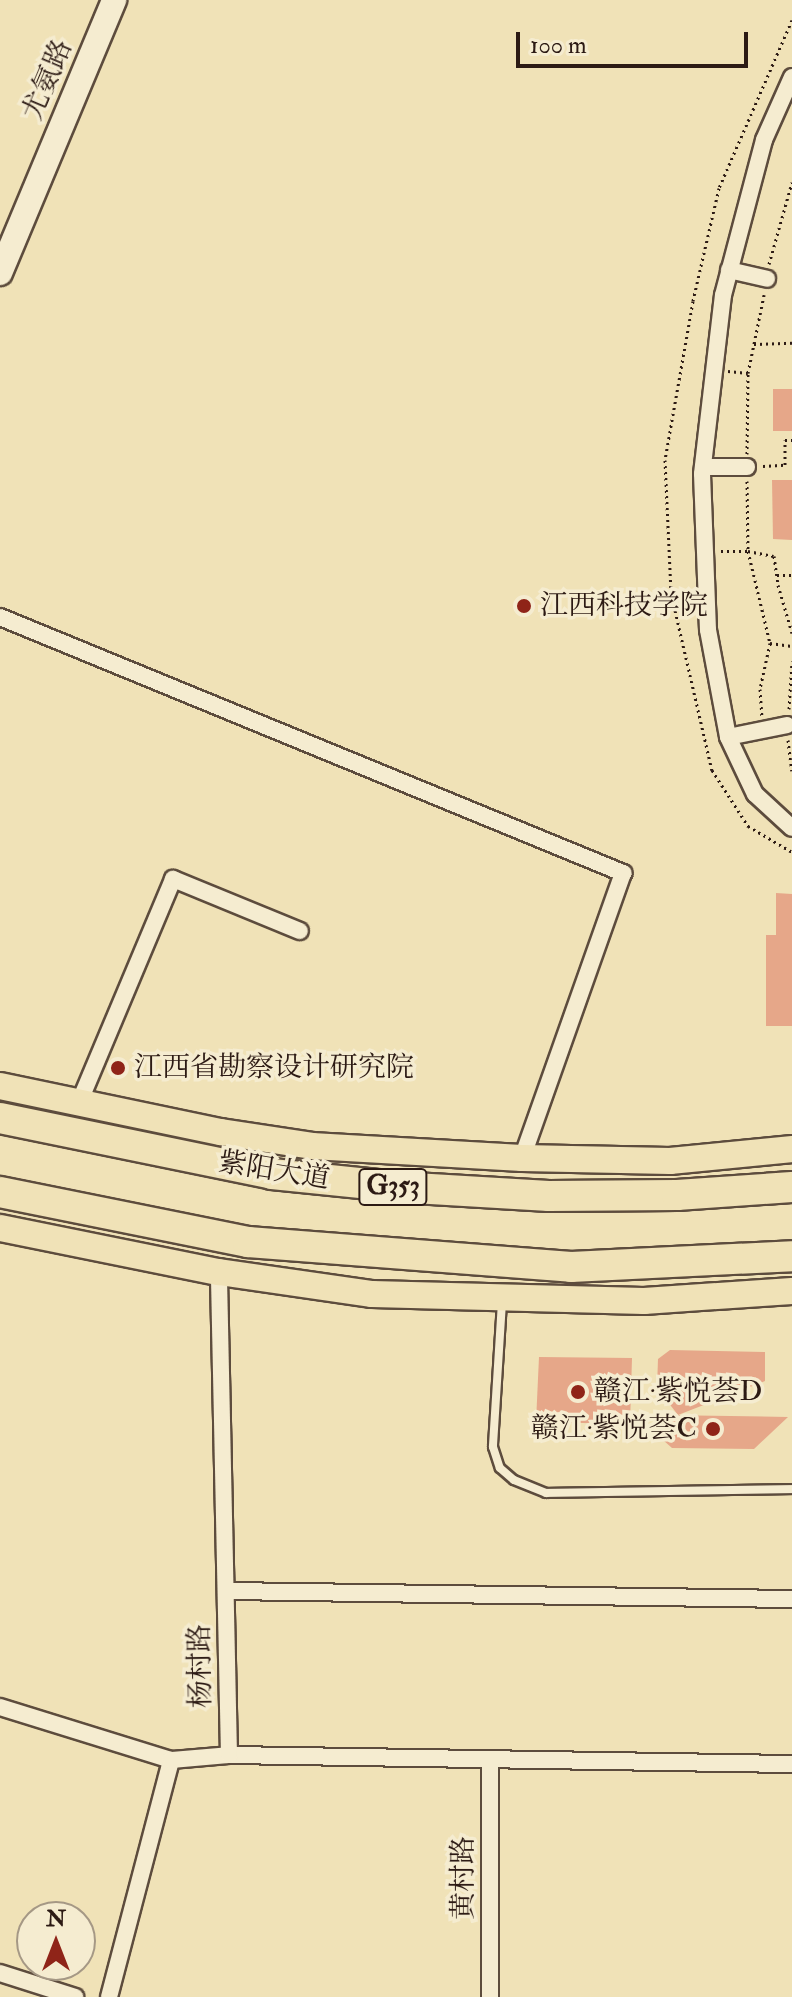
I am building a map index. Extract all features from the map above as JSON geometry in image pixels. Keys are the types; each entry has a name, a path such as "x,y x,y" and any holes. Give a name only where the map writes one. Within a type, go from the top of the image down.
{"highway":[{"name":"紫阳大道","path":"0,1118 272,1174 397,1187 549,1196 677,1195 792,1187"},
{"name":"G353","path":"0,1192 248,1242 571,1267 792,1256"}],"main road":[{"name":"尤氨路","path":"0,273 114,0"},
{"path":"0,1086 221,1132 312,1146 522,1158 670,1161 792,1149"},
{"path":"0,1228 219,1272 372,1294 644,1301 792,1291"}],"street":[{"path":"792,77 786,110 764,140 723,295 703,467 708,630 728,737 755,794 792,828"},
{"path":"729,270 767,279"},
{"path":"703,467 747,467"},
{"path":"0,617 623,873 522,1158"},
{"path":"728,737 764,727 787,725"},
{"path":"79,1103 173,879 300,931"},
{"name":"杨村路","path":"219,1272 229,1755"},
{"path":"226,1591 792,1599"},
{"path":"0,1707 171,1760 229,1755 792,1764"},
{"name":"黄村路","path":"490,1759 490,1997"},
{"path":"109,1997 171,1760"},
{"path":"0,1973 75,1997"}],"lane":[{"path":"502,1297 493,1447 500,1468 514,1480 546,1493 792,1489"}],"path":[{"path":"764,727 760,689 770,643 748,551 748,373 774,236 792,182"},
{"path":"754,344 792,343"},
{"path":"747,467 785,465 785,440 792,440"},
{"path":"705,552 748,551 774,556 792,633"},
{"path":"777,575 792,575"},
{"path":"770,643 792,646"}],"building":[{"path":"773,389 792,389 792,431 773,431"},
{"path":"772,480 792,480 792,540 773,539"},
{"path":"776,893 792,894 792,1026 766,1026 766,935 776,935"},
{"path":"670,1350 765,1352 765,1381 678,1415 657,1388 658,1359"},
{"name":"赣江·紫悦荟D","path":"539,1357 632,1358 630,1424 536,1422"},
{"name":"赣江·紫悦荟C","path":"662,1415 788,1417 754,1449 672,1448 663,1440"}],"place":[{"name":"江西科技学院","path":"524,606"},
{"name":"江西省勘察设计研究院","path":"118,1068"},
{"name":"赣江·紫悦荟D","path":"578,1392"},
{"name":"赣江·紫悦荟C","path":"713,1429"}]}
